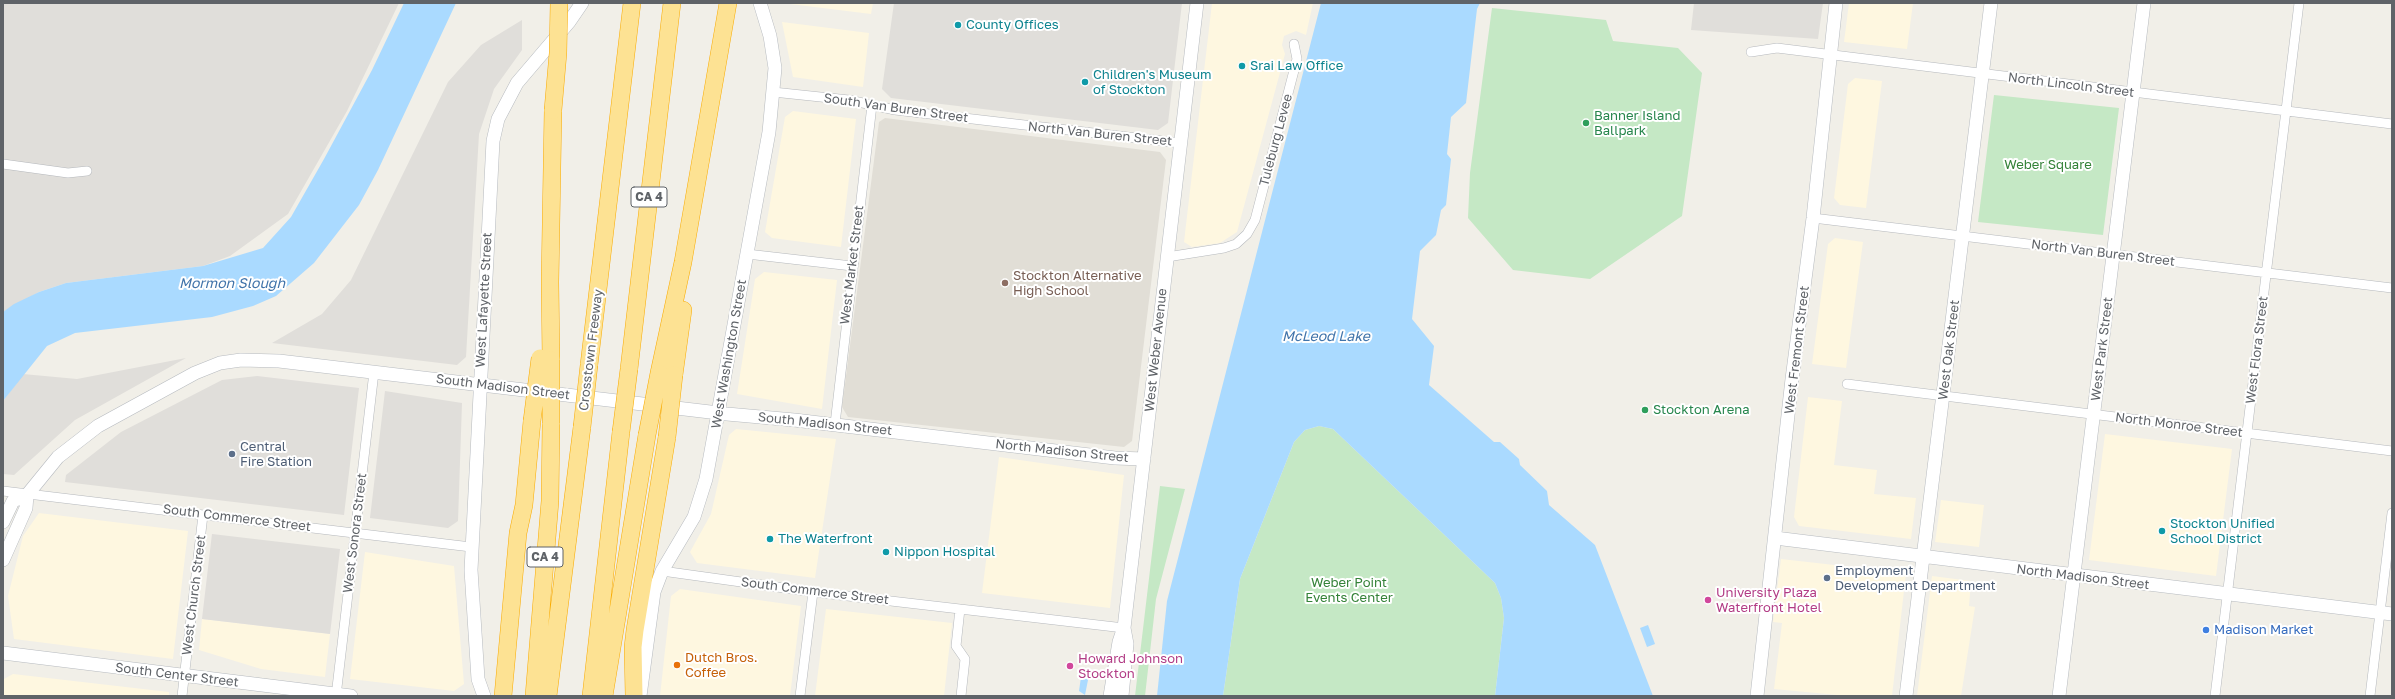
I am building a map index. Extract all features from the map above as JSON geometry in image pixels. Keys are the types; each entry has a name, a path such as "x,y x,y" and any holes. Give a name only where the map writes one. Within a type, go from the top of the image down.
{"highway":[{"name":"CA 4","path":"541,694 550,501 551,423 546,359 550,282 553,116 547,3"},
{"path":"553,116 558,53 559,3"},
{"name":"Crosstown Freeway","path":"541,694 582,427 632,3"},
{"name":"CA 4","path":"591,696 672,3"},
{"path":"634,696 633,647 635,630 667,437 666,374 682,262 728,3"},
{"path":"503,696 518,533 524,505 532,421 546,359"},
{"path":"604,696 647,434 666,374"}],"street":[{"name":"West Lafayette Street","path":"484,696 478,679 470,570 492,159 498,120 517,82 569,22 582,3"},
{"name":"West Washington Street","path":"640,696 654,592 662,571 694,517 702,496 769,132 775,68 773,49 760,3"},
{"name":"West Weber Avenue","path":"1122,696 1127,644 1124,628 1197,3"},
{"name":"West Fremont Street","path":"1757,696 1813,218 1836,3"},
{"name":"West Oak Street","path":"1906,696 1925,556 1990,3"},
{"name":"West Park Street","path":"2059,696 2144,3"},
{"name":"West Flora Street","path":"2215,696 2299,3"},
{"name":"Tuleburg Levee","path":"1167,257 1224,248 1236,244 1247,234 1255,220 1297,59 1294,44"},
{"name":"North Lincoln Street","path":"1751,52 1777,48 2392,124"},
{"name":"South Van Buren Street","path":"773,92 849,100 872,105 1019,125"},
{"name":"West Market Street","path":"834,424 872,105"},
{"name":"North Van Buren Street","path":"1019,125 1180,143"},
{"path":"3,164 68,173 87,171"},
{"name":"North Van Buren Street","path":"1813,218 2392,288"},
{"path":"747,254 852,266"},
{"name":"South Madison Street","path":"27,496 46,470 72,444 120,412 195,373 230,361 263,359 718,413 834,424 980,441"},
{"name":"West Sonora Street","path":"336,695 374,372"},
{"name":"North Monroe Street","path":"1847,384 2392,451"},
{"name":"North Madison Street","path":"980,441 1115,458 1144,459"},
{"name":"South Commerce Street","path":"3,491 27,496 60,497 471,547"},
{"path":"3,522 13,501 27,496 26,508 3,560"},
{"path":"2370,696 2386,613 2392,514"},
{"name":"West Church Street","path":"182,696 203,515"},
{"name":"North Madison Street","path":"1775,538 2074,576 2386,613"},
{"name":"South Commerce Street","path":"662,571 813,592 1124,628"},
{"path":"800,696 813,592"},
{"path":"961,696 965,659 956,646 964,609"},
{"path":"1110,696 1119,642 1124,628"},
{"name":"South Center Street","path":"3,653 351,696"}],"shaded area":[{"path":"3,3 399,3 347,111 288,214 230,256 203,266 66,283 39,292 3,312"},
{"path":"782,3 873,3 871,14"},
{"path":"894,3 1182,3 1168,123 1158,130 891,98 882,89"},
{"path":"1212,3 1313,3 1306,35 1296,31 1284,36 1282,45 1285,54 1237,232 1220,243 1192,247 1184,242"},
{"path":"1694,3 1823,3 1818,39 1691,30"},
{"path":"1849,3 1913,3 1907,49 1844,42"},
{"path":"522,20 522,50 494,89 479,134 466,357 457,365 272,343 322,314 351,280 448,82 481,45"},
{"path":"782,22 869,33 863,87 793,77"},
{"path":"1855,78 1882,81 1866,208 1840,205 1834,198 1848,84"},
{"path":"793,111 856,119 841,247 772,238 765,232 785,117"},
{"name":"Stockton Alternative High School","path":"885,118 1160,152 1166,160 1132,441 1124,447 848,417 842,407 879,122"},
{"path":"1835,238 1863,242 1846,368 1812,364 1828,244"},
{"path":"764,272 837,280 822,409 737,394 755,279"},
{"path":"186,358 75,420 14,475 3,474 3,401 23,374 77,379"},
{"path":"257,376 359,388 344,515 65,482 66,475 121,432 222,380"},
{"path":"385,391 462,403 458,521 448,528 370,518"},
{"path":"1808,397 1842,401 1834,465 1877,470 1874,494 1916,498 1911,539 1799,526 1794,517"},
{"path":"736,429 836,439 815,578 697,563 690,552 711,514 729,435"},
{"path":"2105,434 2232,449 2216,576 2089,560"},
{"path":"999,457 1124,475 1110,608 982,593"},
{"path":"1941,500 1984,505 1979,547 1935,542"},
{"path":"39,513 188,531 173,659 14,639 8,596 23,536"},
{"path":"212,534 340,549 330,634 202,619"},
{"path":"365,552 454,566 464,684 454,691 350,679"},
{"path":"1781,559 1906,573 1892,696 1848,696 1774,689 1782,623 1773,622"},
{"path":"1932,576 1971,581 1969,606 1975,607 1961,696 1917,696"},
{"path":"680,589 801,606 790,696 660,696 671,596"},
{"path":"826,609 952,623 944,696 815,696"},
{"path":"202,619 330,634 325,677 261,669 199,650"},
{"path":"13,674 169,692 169,696 3,696 4,679"}],"green space":[{"name":"Banner Island Ballpark","path":"1492,8 1606,20 1613,41 1678,48 1702,73 1682,216 1590,279 1513,270 1468,218 1470,173"},
{"name":"Weber Square","path":"1994,95 2119,108 2103,235 1978,222"},
{"name":"Weber Point Events Center","path":"1319,426 1333,429 1495,583 1501,598 1504,618 1495,696 1223,696 1240,579 1294,442 1305,430"},
{"path":"1160,486 1185,489 1156,599 1145,696 1135,696"}],"water":[{"name":"Mormon Slough","path":"404,3 456,3 378,170 359,205 314,263 276,296 253,306 212,317 75,333 47,346 3,401 3,312 14,304 39,292 66,283 203,266 263,248 291,217 372,70"},
{"name":"McLeod Lake","path":"1321,3 1480,3 1477,9 1466,103 1451,117 1447,154 1451,159 1446,205 1441,210 1436,235 1420,251 1412,319 1434,346 1429,385 1494,442 1500,442 1519,459 1520,465 1547,491 1549,505 1595,545 1653,696 1495,696 1504,618 1501,598 1495,583 1333,429 1319,426 1305,430 1294,442 1240,579 1223,696 1157,696 1167,601"},
{"path":"1648,625 1655,644 1647,647 1640,628"},
{"path":"1081,677 1087,678 1088,680 1085,695 1079,691"}],"place":[{"name":"County Offices","path":"958,25"},
{"name":"Srai Law Office","path":"1242,66"},
{"name":"Children's Museum of Stockton","path":"1085,82"},
{"name":"Banner Island Ballpark","path":"1586,123"},
{"name":"Stockton Alternative High School","path":"1005,283"},
{"name":"Stockton Arena","path":"1645,410"},
{"name":"Central Fire Station","path":"232,454"},
{"name":"Stockton Unified School District","path":"2162,531"},
{"name":"The Waterfront","path":"770,539"},
{"name":"Nippon Hospital","path":"886,552"},
{"name":"Employment Development Department","path":"1827,578"},
{"name":"University Plaza Waterfront Hotel","path":"1708,600"},
{"name":"Madison Market","path":"2206,630"},
{"name":"Dutch Bros. Coffee","path":"677,665"},
{"name":"Howard Johnson Stockton","path":"1070,666"}]}
